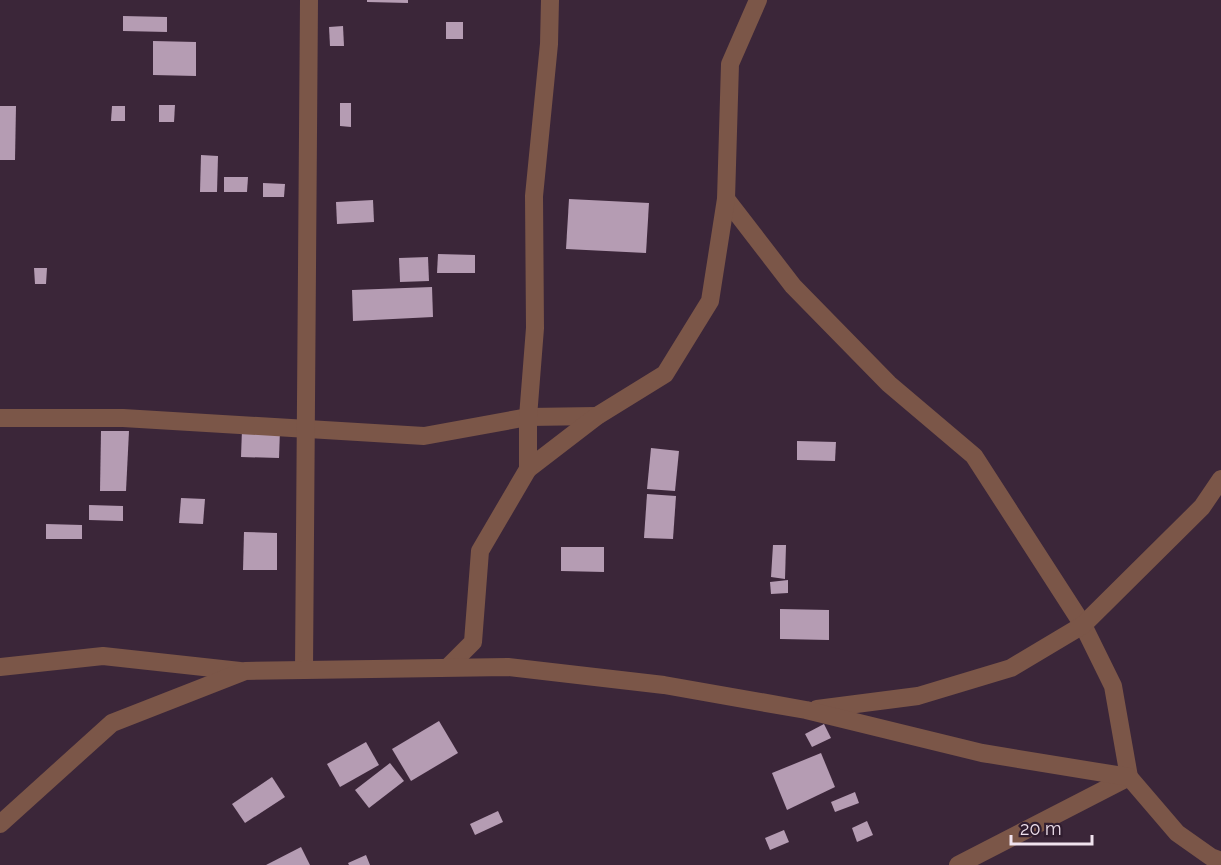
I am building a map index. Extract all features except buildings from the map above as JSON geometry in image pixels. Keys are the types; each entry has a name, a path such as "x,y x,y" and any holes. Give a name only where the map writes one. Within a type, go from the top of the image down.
{"street":[{"path":"304,670 309,0"},
{"path":"528,469 528,417 535,328 534,196 549,44 550,0"},
{"path":"448,667 473,642 480,551 528,469 597,416 665,374 710,301 726,199 730,64 758,0"},
{"path":"726,199 793,286 889,384 974,456 1083,626 1113,686 1129,777 1177,833 1215,861"},
{"path":"0,418 123,418 424,436 528,417 597,416"},
{"path":"806,710 918,696 1011,668 1083,626 1202,507 1221,479"},
{"path":"0,667 103,656 244,672 508,667 664,685 806,710 982,753 1129,777"},
{"path":"0,824 112,723 244,672"},
{"path":"958,865 1129,777"}]}
